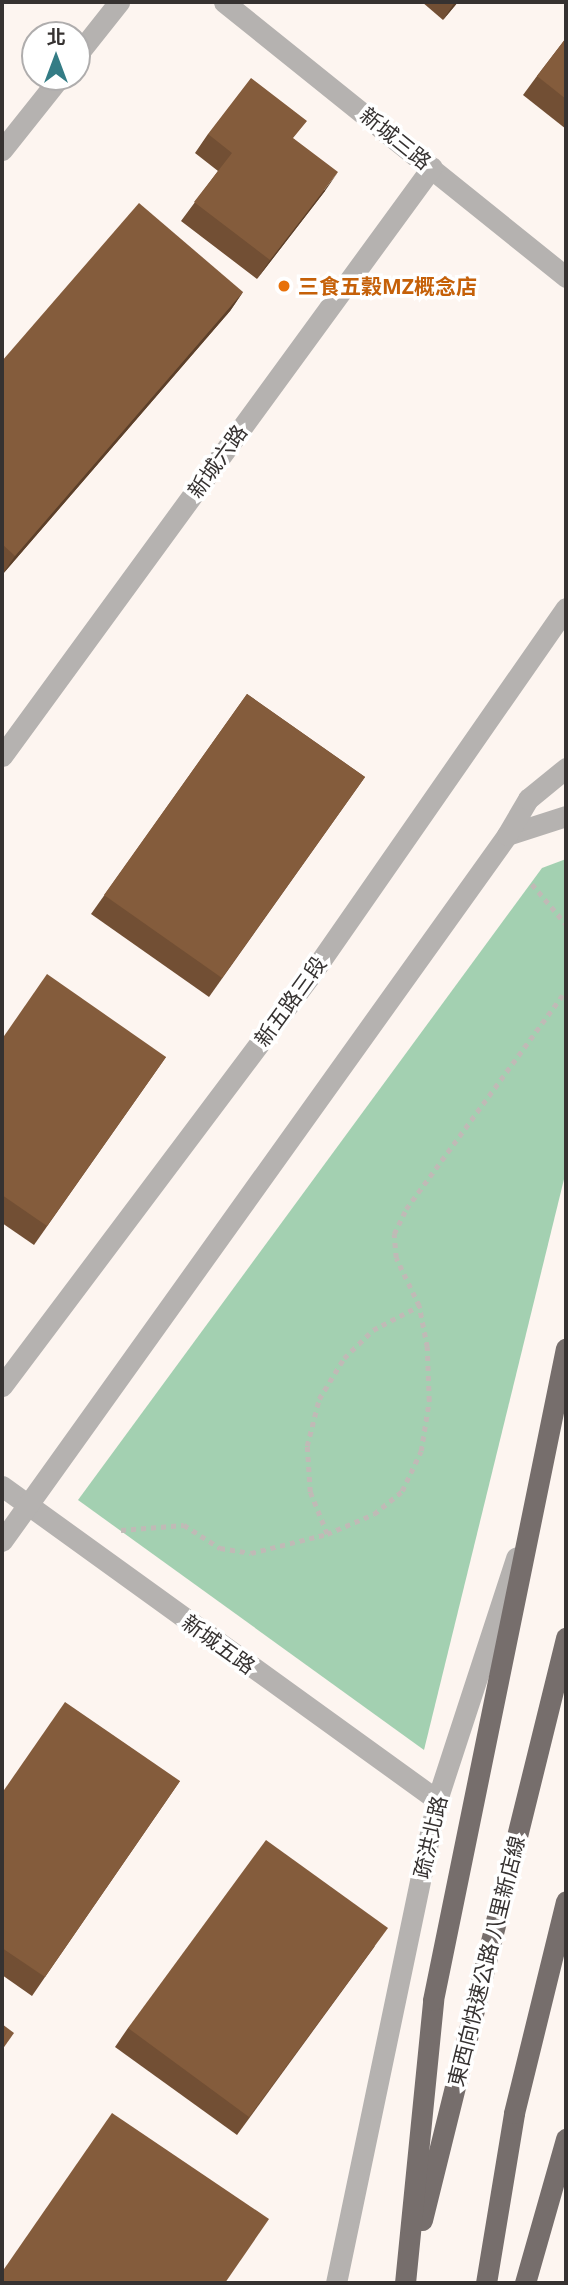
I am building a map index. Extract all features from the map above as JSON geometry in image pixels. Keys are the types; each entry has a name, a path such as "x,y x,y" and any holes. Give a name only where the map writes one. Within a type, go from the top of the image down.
{"highway":[{"path":"406,2283 433,2000 566,1348"},
{"name":"東西向快速公路 八里新店線","path":"406,2283 566,1638"},
{"path":"486,2283 514,2113 566,1901"},
{"path":"525,2283 566,2139"}],"street":[{"path":"91,38 120,2"},
{"name":"新城三路","path":"224,2 566,276"},
{"path":"2,150 49,91"},
{"name":"新城六路","path":"2,756 432,167"},
{"name":"新五路三段","path":"2,1386 310,976 566,608"},
{"path":"2,1541 507,835 528,799 566,768"},
{"path":"507,835 566,816"},
{"name":"疏洪北路","path":"336,2283 437,1800 566,1402"},
{"name":"新城五路","path":"2,1486 26,1506 437,1800"}],"path":[{"path":"532,884 566,924"},
{"path":"114,1532 140,1525 184,1525 220,1548 251,1553 327,1534 374,1514 402,1491 421,1451 429,1401 427,1347 419,1306 396,1258 394,1234 407,1209 566,990"},
{"path":"327,1534 310,1492 307,1446 319,1399 344,1358 373,1330 419,1306"}],"green space":[{"path":"566,859 566,1171 424,1750 78,1500 542,868"}],"building":[{"path":"566,38 566,99 537,76"},
{"path":"251,78 307,121 293,138 338,172 270,260 194,202 232,153 208,134"},
{"path":"139,203 243,292 15,556 2,544 2,361"},
{"path":"247,694 365,777 222,978 104,895"},
{"path":"47,974 166,1057 47,1226 2,1195 2,1039"},
{"path":"65,1702 180,1781 45,1977 2,1948 2,1793"},
{"path":"266,1840 388,1928 249,2117 128,2028"},
{"path":"2,2024 14,2033 2,2050"},
{"path":"112,2113 269,2219 225,2283 2,2283 2,2272"}],"place":[{"name":"三食五穀MZ概念店","path":"284,286"}]}
